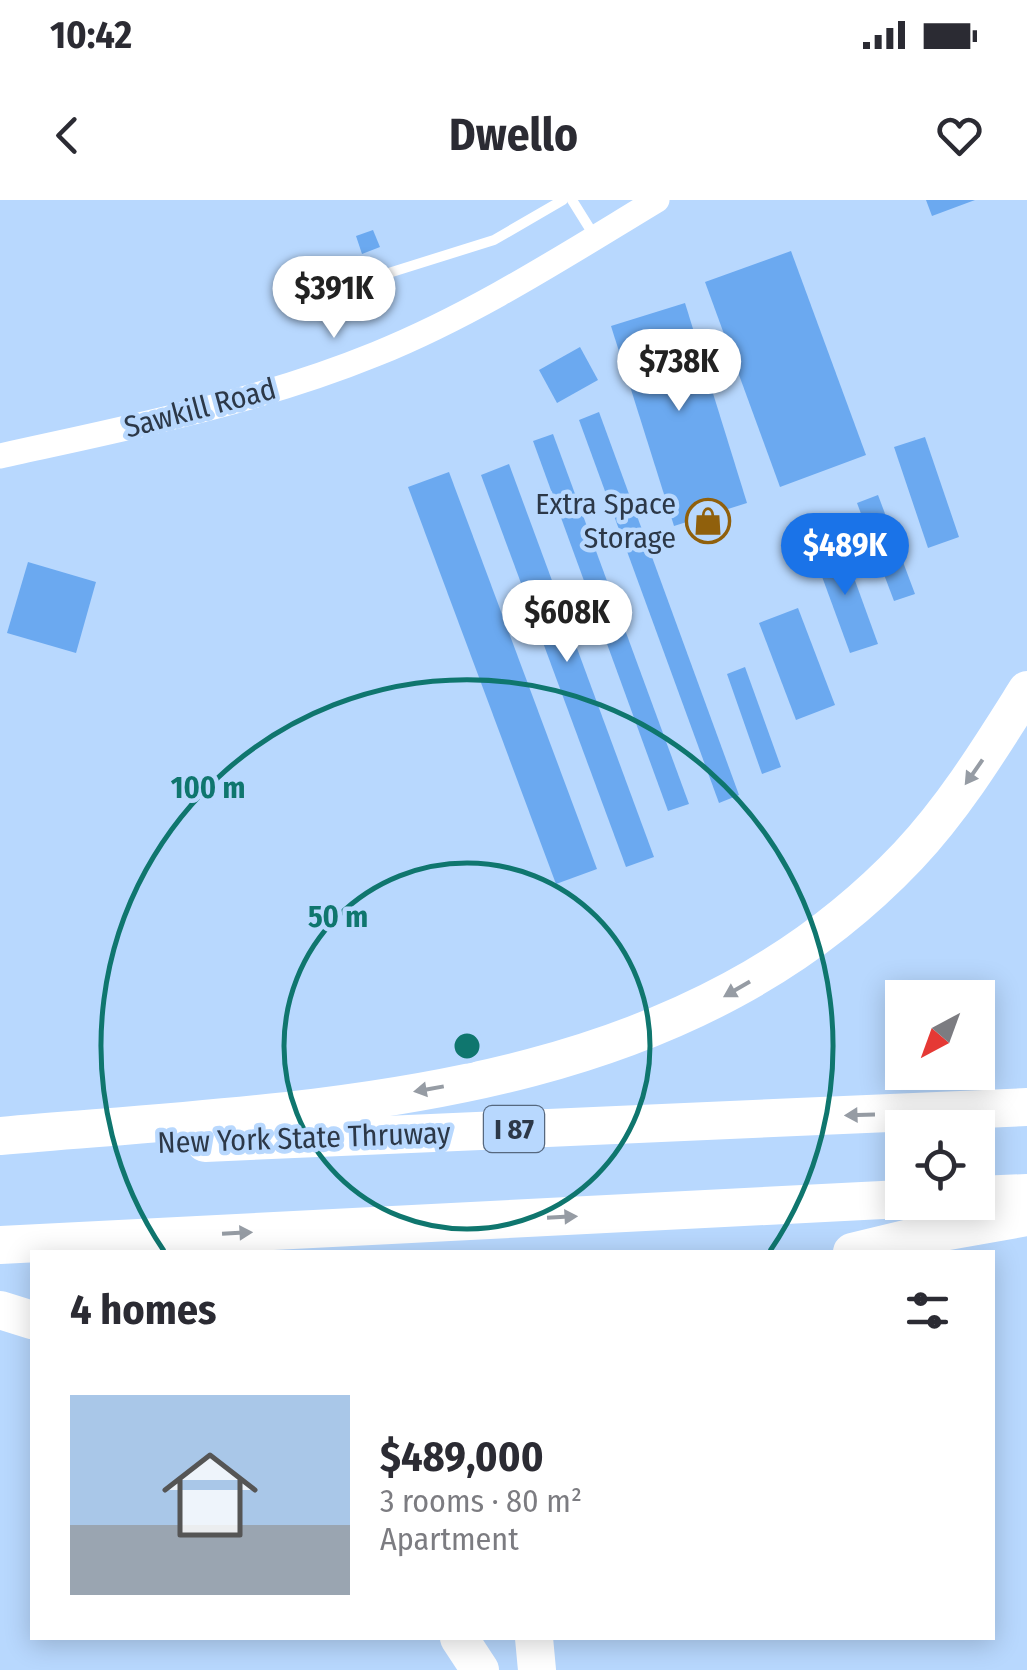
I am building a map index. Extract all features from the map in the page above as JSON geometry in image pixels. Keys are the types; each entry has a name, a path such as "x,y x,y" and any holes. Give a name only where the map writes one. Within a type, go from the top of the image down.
{"highway":[{"path":"0,1136 236,1116 396,1096 594,1051 681,1018 803,948 885,878 947,809 1027,690"},
{"name":"New York State Thruway","path":"0,1151 1027,1108"},
{"path":"995,1194 1027,1193"},
{"path":"0,1245 885,1200"},
{"path":"860,1250 1027,1216"},
{"path":"0,1310 30,1319"},
{"path":"460,1640 480,1670"},
{"path":"534,1640 537,1670"}],"street":[{"name":"Sawkill Road","path":"0,456 158,420 334,371 429,331 657,200"}],"lane":[{"path":"322,284 376,277 494,240 563,200"},
{"path":"572,200 596,238"}],"building":[{"path":"926,200 975,200 932,216"},
{"path":"373,230 380,247 362,254 356,236"},
{"path":"791,251 866,455 780,487 705,282"},
{"path":"685,303 747,503 674,526 611,326"},
{"path":"580,347 598,380 557,403 539,370"},
{"path":"599,412 739,795 719,803 579,420"},
{"path":"553,434 689,804 668,811 533,441"},
{"path":"925,437 959,537 928,548 894,447"},
{"path":"509,464 654,857 626,867 481,475"},
{"path":"449,472 597,869 556,884 408,487"},
{"path":"878,495 915,594 894,601 857,503"},
{"path":"841,542 878,644 850,653 813,552"},
{"path":"28,562 96,582 76,653 7,633"},
{"path":"798,608 835,705 796,720 759,623"},
{"path":"745,667 781,767 762,774 727,674"}],"place":[{"name":"Extra Space Storage","path":"708,521"}]}
